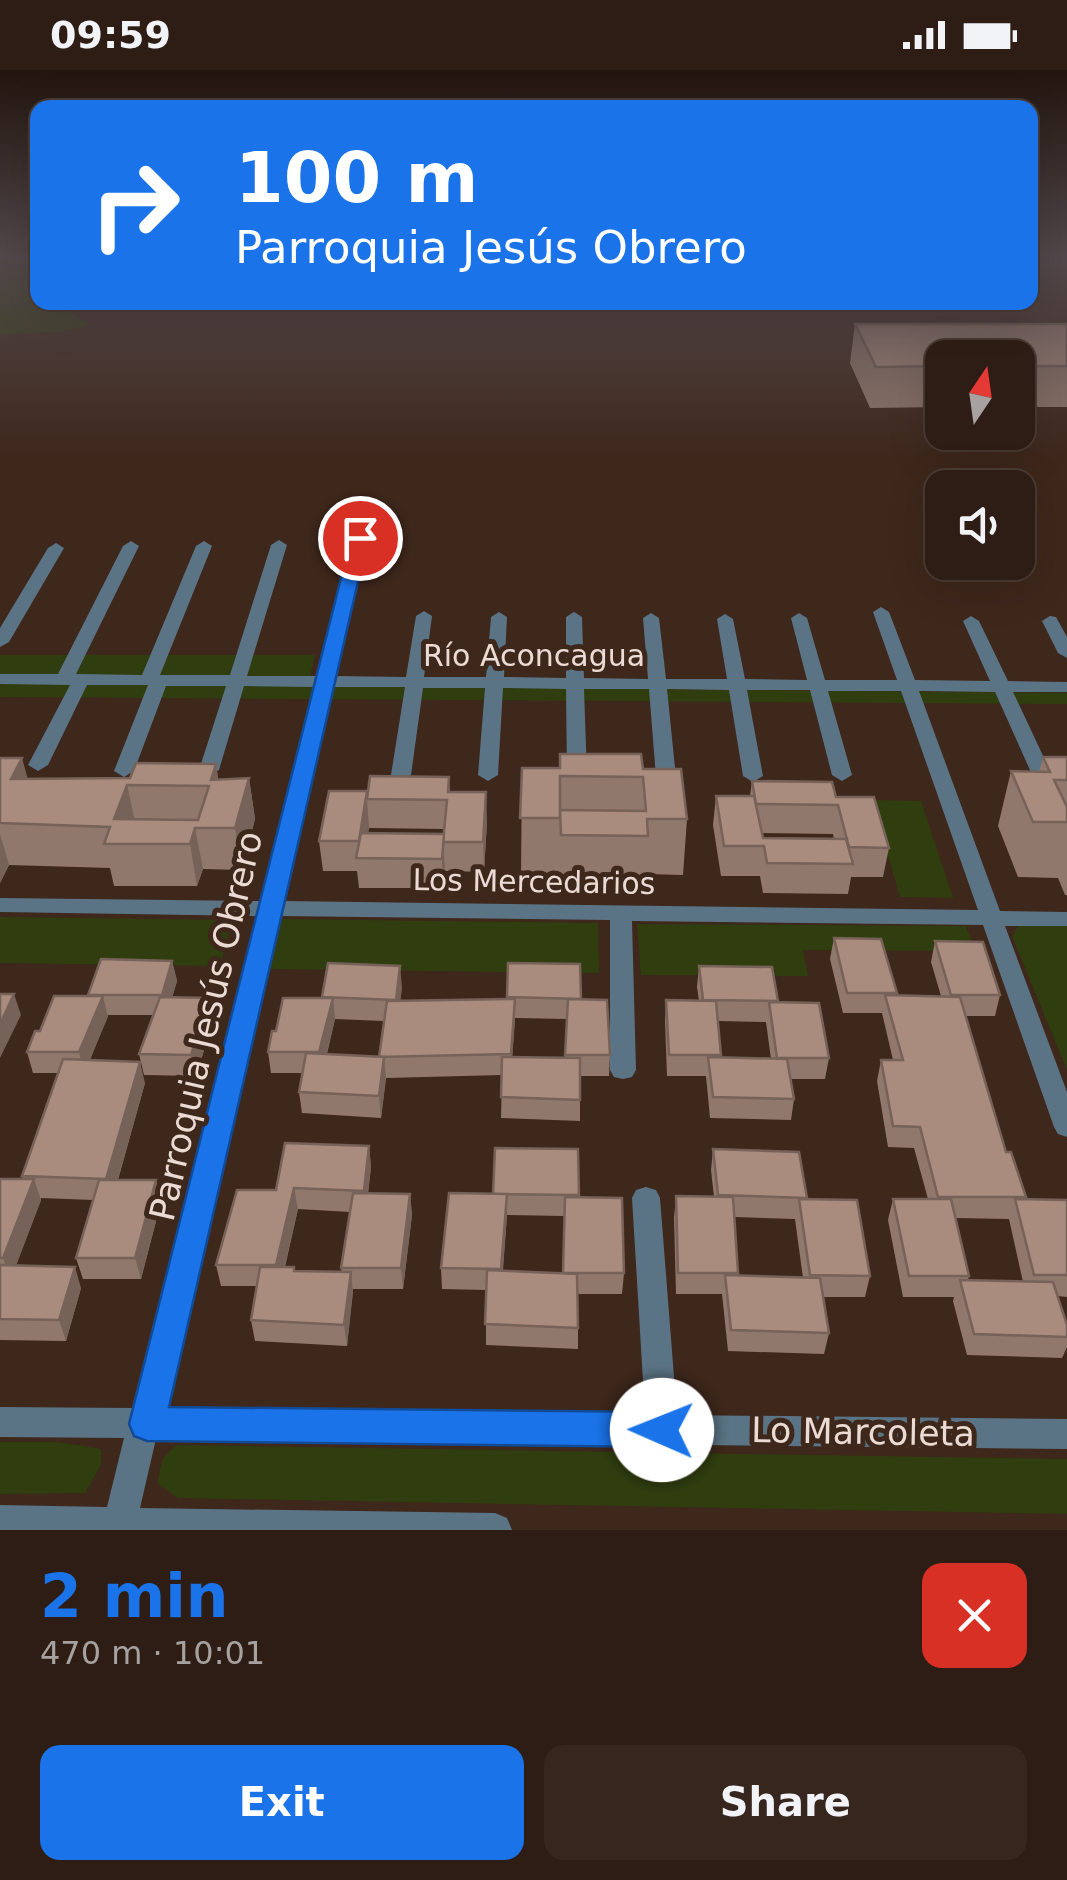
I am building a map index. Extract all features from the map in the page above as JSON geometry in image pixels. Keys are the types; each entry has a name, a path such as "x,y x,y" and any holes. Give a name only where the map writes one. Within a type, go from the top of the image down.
{"street":[{"name":"Parroquia Jesús Obrero","path":"119,1526 147,1424 360,538"},
{"path":"209,770 279,545"},
{"path":"38,765 131,546"},
{"path":"124,770 204,546"},
{"path":"0,642 56,548"},
{"path":"882,612 1067,1126"},
{"path":"401,775 424,616"},
{"path":"488,775 499,616"},
{"path":"574,617 577,776"},
{"path":"651,618 666,777"},
{"path":"799,618 842,775"},
{"path":"724,619 754,776"},
{"path":"971,621 1044,779"},
{"path":"1050,621 1067,652"},
{"name":"Río Aconcagua","path":"0,679 1067,687"},
{"name":"Los Mercedarios","path":"0,905 1067,919"},
{"path":"621,914 624,1070"},
{"path":"646,1198 662,1430"},
{"name":"Lo Marcoleta","path":"0,1422 1067,1434"},
{"path":"0,1522 495,1530"}],"green space":[{"path":"0,325 88,325 59,332 0,334"},
{"path":"0,655 315,655 308,686 1067,693 1067,704 0,697"},
{"path":"872,800 921,801 953,898 900,897"},
{"path":"0,917 233,920 220,966 0,963"},
{"path":"282,919 598,923 599,973 270,969"},
{"path":"637,924 966,926 975,951 803,950 808,976 641,975"},
{"path":"1067,924 1067,1070 1012,936 1018,926"},
{"path":"0,1442 58,1442 101,1449 101,1465 85,1493 0,1494"},
{"path":"176,1445 1067,1459 1067,1514 178,1498 157,1483 163,1458"}],"building":[{"path":"856,325 1067,325 1067,366 1035,366 1035,340 925,340 925,366 876,367"},
{"path":"560,754 641,754 643,769 681,769 687,819 647,819 648,836 561,835 560,810 560,818 520,818 522,768 560,768","holes":["560,776 643,777 646,811 560,810"]},
{"path":"1043,757 1067,757 1067,780 1054,780 1067,807 1067,822 1033,822 1011,771 1050,772"},
{"path":"0,758 22,758 11,779 130,778 136,763 216,764 211,780 249,778 235,828 195,828 190,844 104,844 110,827 0,823","holes":["127,785 209,786 198,820 114,819"]},
{"path":"370,776 449,777 448,792 486,792 483,842 443,842 447,800 367,799"},
{"path":"752,781 832,782 836,797 874,797 889,848 849,847 838,805 756,804"},
{"path":"329,791 367,791 359,841 319,841"},
{"path":"716,796 754,796 763,838 846,839 853,864 767,863 764,846 724,846"},
{"path":"361,833 444,834 442,859 356,858"},
{"path":"834,938 881,939 897,993 847,993"},
{"path":"935,941 983,942 1000,995 951,995"},
{"path":"101,959 172,961 162,995 88,995"},
{"path":"328,963 400,966 396,1000 322,997"},
{"path":"508,963 580,964 581,999 507,997"},
{"path":"699,966 772,967 778,1001 703,1000"},
{"path":"0,994 14,994 0,1024"},
{"path":"885,995 960,997 1006,1152 1011,1152 1026,1197 938,1197 920,1127 893,1126 881,1060 903,1060"},
{"path":"54,996 103,996 79,1052 27,1052 35,1031 40,1031"},
{"path":"160,997 210,998 191,1055 139,1054"},
{"path":"283,998 333,998 319,1052 268,1052"},
{"path":"515,999 511,1054 379,1057 387,1001"},
{"path":"568,999 607,1000 610,1055 565,1055"},
{"path":"666,1000 716,1001 721,1055 669,1055"},
{"path":"769,1002 819,1003 829,1058 777,1058"},
{"path":"306,1053 384,1057 379,1096 299,1092"},
{"path":"502,1057 580,1058 580,1100 501,1097"},
{"path":"708,1057 787,1059 794,1099 713,1097"},
{"path":"63,1059 140,1062 106,1179 22,1176"},
{"path":"285,1143 369,1146 364,1191 294,1188 276,1265 216,1265 237,1190 276,1190"},
{"path":"495,1148 578,1149 579,1195 493,1194"},
{"path":"713,1149 799,1152 807,1198 718,1195"},
{"path":"0,1179 34,1179 3,1258 0,1258"},
{"path":"99,1180 156,1180 135,1258 76,1258"},
{"path":"353,1193 410,1194 401,1268 341,1268"},
{"path":"449,1193 507,1194 501,1269 441,1268"},
{"path":"676,1196 733,1197 738,1273 678,1273"},
{"path":"565,1197 622,1198 624,1273 563,1273"},
{"path":"799,1199 857,1200 870,1276 810,1275"},
{"path":"893,1199 951,1199 969,1276 909,1276"},
{"path":"1015,1199 1067,1200 1067,1275 1034,1275"},
{"path":"0,1265 75,1267 59,1320 0,1319"},
{"path":"260,1267 351,1272 344,1325 251,1320"},
{"path":"487,1270 577,1274 578,1328 485,1324"},
{"path":"725,1275 820,1278 829,1333 731,1330"},
{"path":"960,1280 1053,1282 1067,1337 974,1334"}],"route":[{"path":"360,538 147,1424 662,1430"}]}
